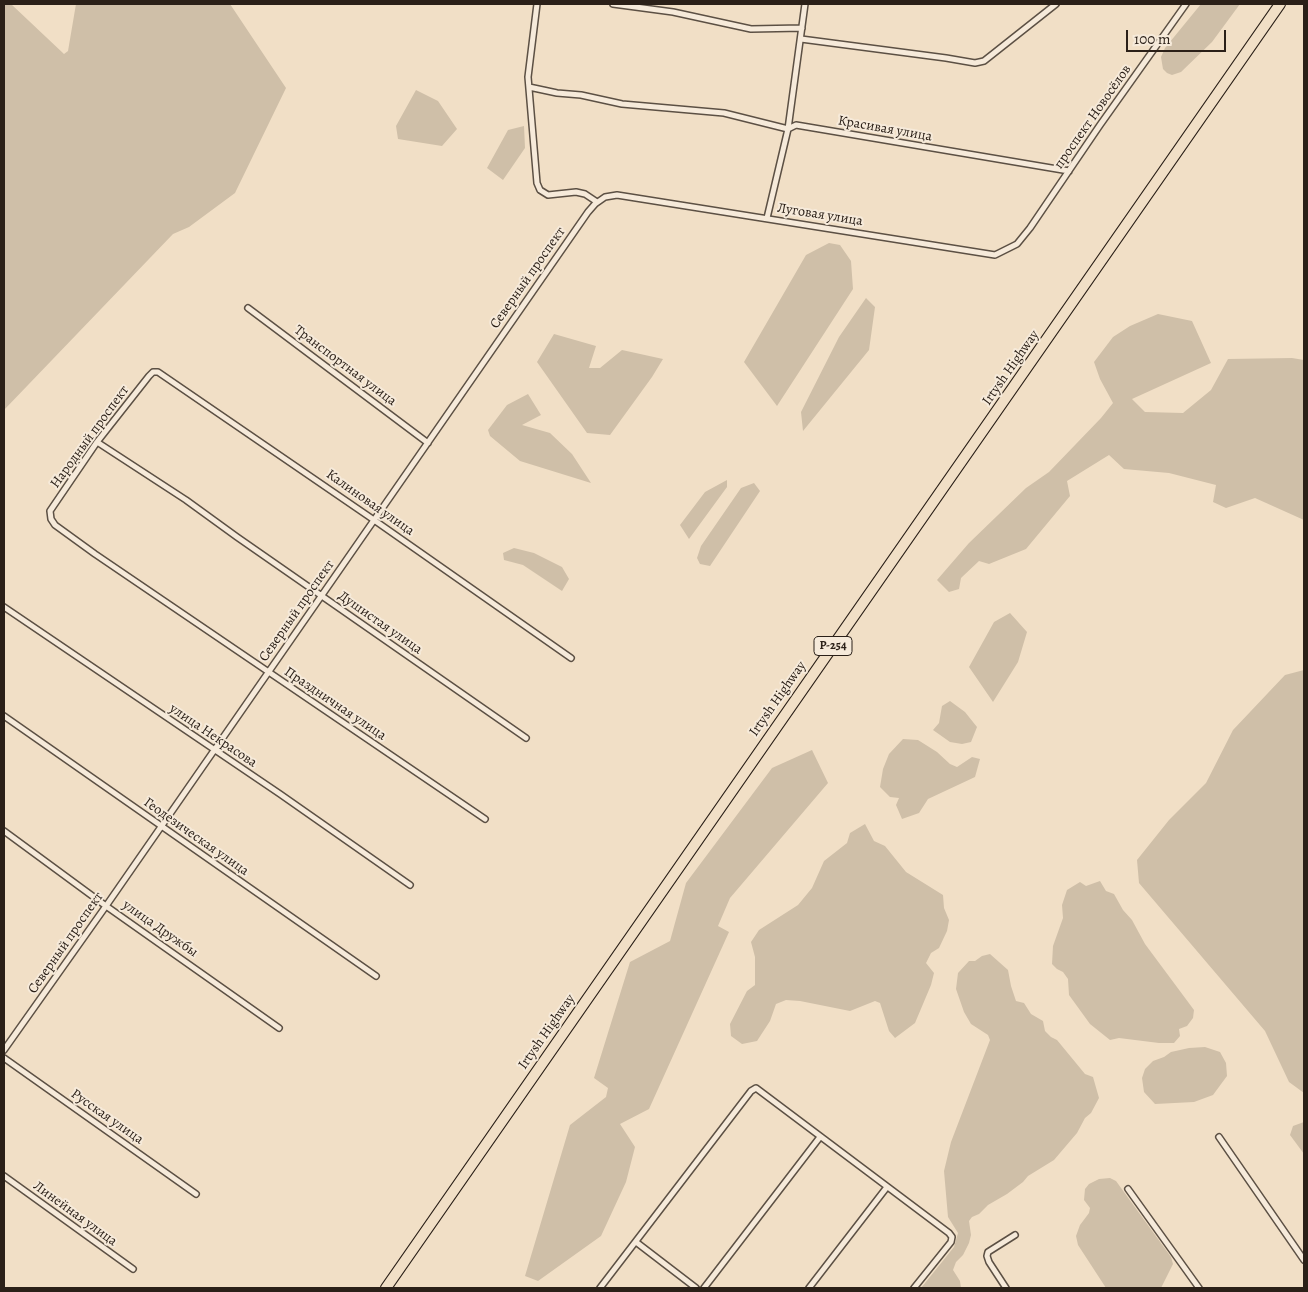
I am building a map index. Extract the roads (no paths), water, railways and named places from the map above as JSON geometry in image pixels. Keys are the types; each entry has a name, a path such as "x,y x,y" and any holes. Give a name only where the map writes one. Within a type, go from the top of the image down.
{"highway":[{"name":"Irtysh Highway","path":"386,1288 1280,4"}],"street":[{"path":"537,4 528,78 537,183 540,190 548,195 576,192 585,194 597,202"},
{"path":"613,4 673,12 751,29 802,28"},
{"path":"767,218 788,129 805,4"},
{"path":"801,39 946,58 975,64 984,61 1056,4"},
{"name":"проспект Новосёлов","path":"1017,244 1186,4"},
{"name":"Красивая улица","path":"529,87 556,94 581,95 622,104 724,113 788,129 796,125 1069,171"},
{"name":"Луговая улица","path":"597,202 605,197 617,195 995,255 1017,244"},
{"name":"Северный проспект","path":"4,1050 588,212 597,202"},
{"name":"Транспортная улица","path":"248,308 428,442"},
{"name":"Народный проспект","path":"51,519 50,511 97,442 153,372"},
{"name":"Калиновая улица","path":"153,372 158,372 571,658"},
{"name":"Душистая улица","path":"97,442 186,500 237,538 526,738"},
{"name":"Праздничная улица","path":"51,519 55,526 485,819"},
{"name":"улица Некрасова","path":"4,607 410,885"},
{"name":"Геодезическая улица","path":"4,716 376,976"},
{"name":"улица Дружбы","path":"4,831 106,906 279,1028"},
{"name":"Русская улица","path":"4,1058 196,1194"},
{"path":"600,1288 751,1091 756,1088 949,1233 952,1237 951,1242 914,1288"},
{"path":"704,1288 820,1137"},
{"path":"1219,1138 1304,1260"},
{"name":"Линейная улица","path":"4,1176 133,1270"},
{"path":"809,1288 887,1187"},
{"path":"1128,1189 1199,1288"},
{"path":"1006,1288 987,1256 988,1252 1015,1234"},
{"path":"636,1242 696,1288"}]}
